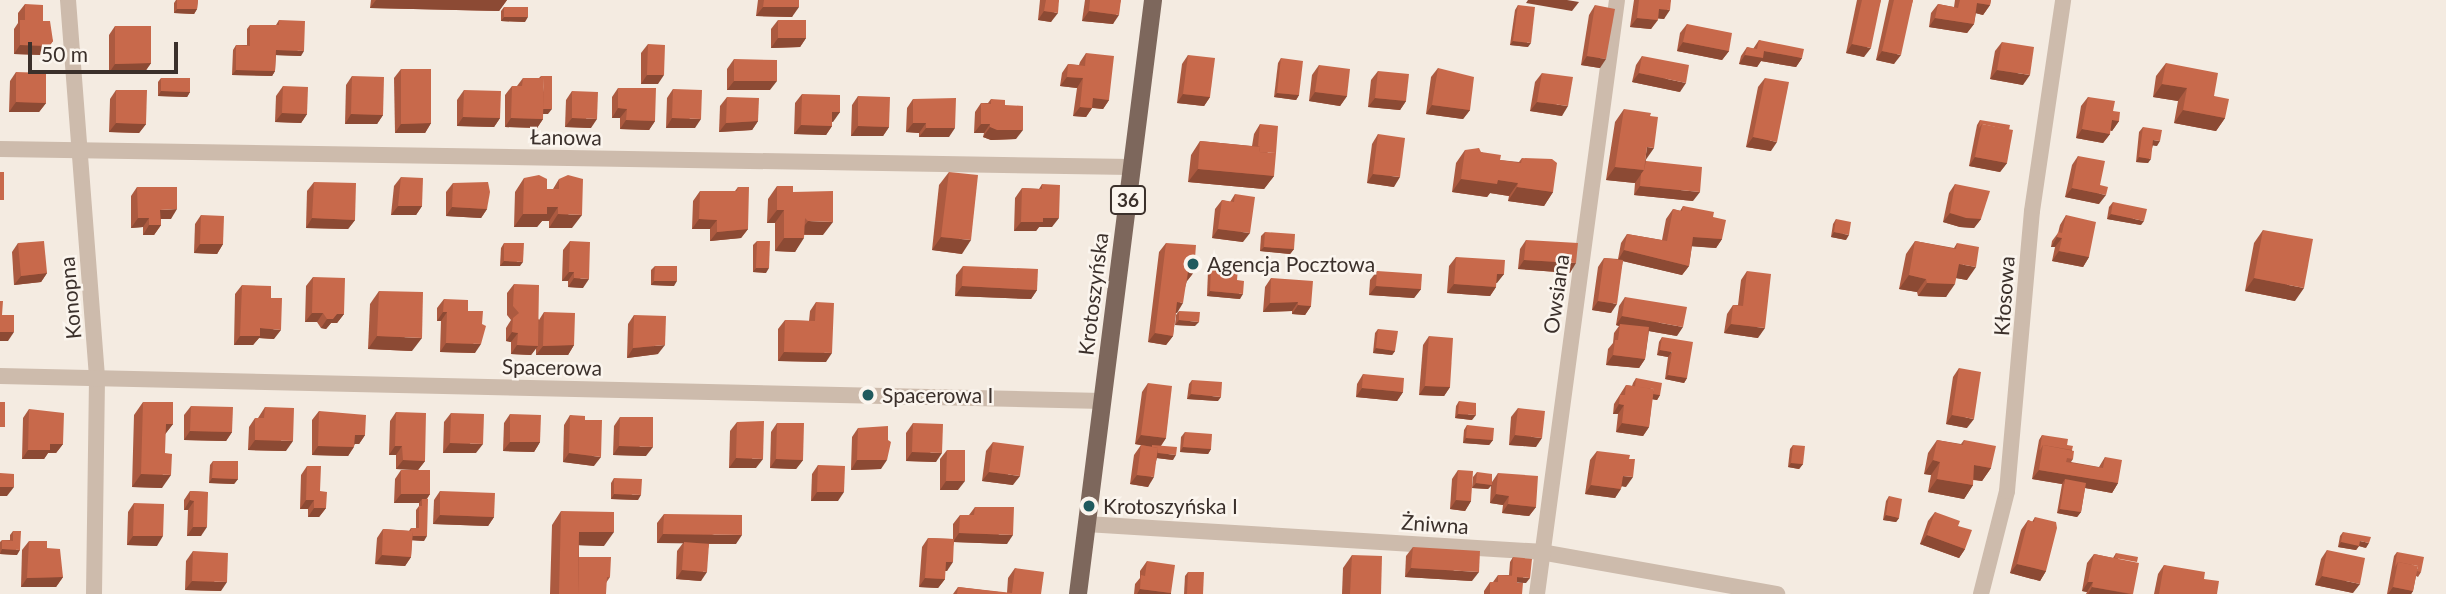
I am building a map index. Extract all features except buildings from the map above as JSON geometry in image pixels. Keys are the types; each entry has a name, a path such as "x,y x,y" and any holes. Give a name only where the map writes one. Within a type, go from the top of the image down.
{"main road":[{"name":"Krotoszyńska","path":"1078,594 1153,0"}],"street":[{"name":"Konopna","path":"68,0 97,379 94,594"},
{"name":"Owsiana","path":"1537,594 1617,0"},
{"name":"Kłosowa","path":"1981,594 2007,491 2032,211 2063,0"},
{"name":"Łanowa","path":"0,149 1132,167"},
{"name":"Spacerowa","path":"0,376 1103,401"},
{"name":"Żniwna","path":"1086,524 1541,552 1777,594"}],"place":[{"name":"Agencja Pocztowa","path":"1193,264"},
{"name":"Spacerowa I","path":"868,395"},
{"name":"Krotoszyńska I","path":"1089,506"}]}
